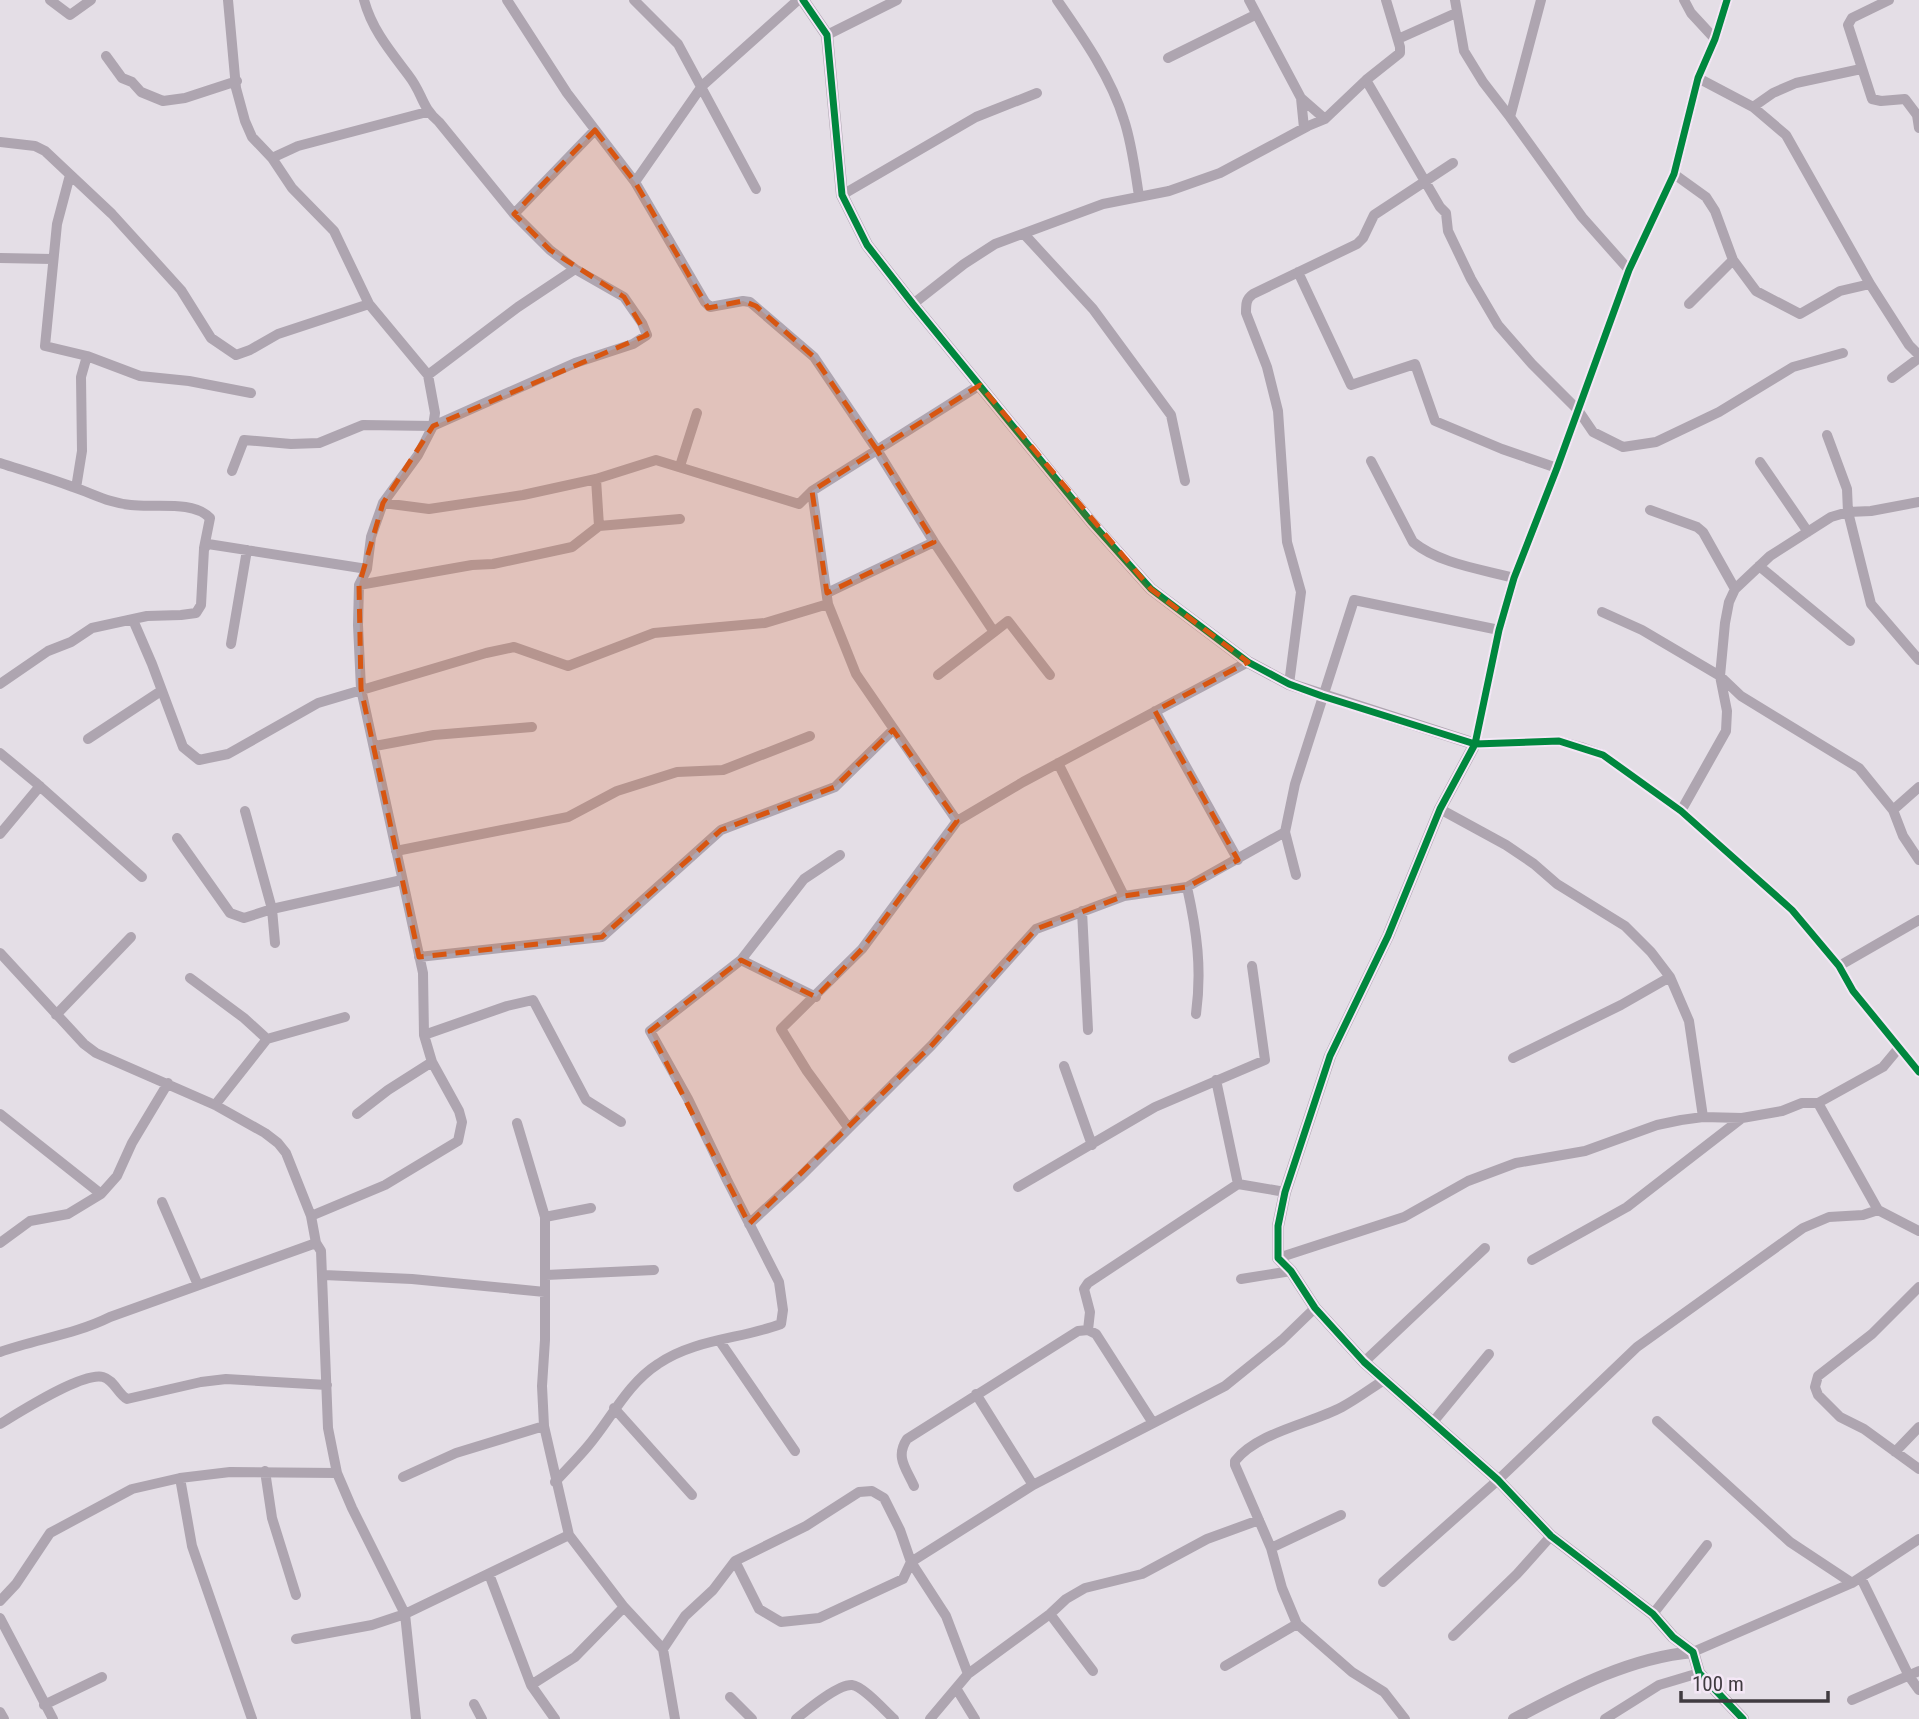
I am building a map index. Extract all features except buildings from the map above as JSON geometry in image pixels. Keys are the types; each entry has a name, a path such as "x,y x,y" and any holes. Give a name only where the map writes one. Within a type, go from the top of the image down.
{"street":[{"path":"50,0 70,15 91,0"},
{"path":"228,0 236,88 244,121 252,137 272,158 292,188 334,231 369,304 428,375 435,413 433,426 418,455 383,503 371,537 367,569 359,585 361,689 423,973 424,1035 432,1062 459,1111 462,1122 458,1141 385,1185 311,1216"},
{"path":"232,471 244,440 291,444 319,443 363,425 433,426 575,363 633,344 646,335 642,323 624,297 575,269 550,250 514,214 428,112 409,76 378,36 364,0"},
{"path":"507,0 594,130 635,182 705,302 710,307 750,302 804,346 839,391 994,632"},
{"path":"634,0 678,44 756,189"},
{"path":"635,182 702,86 801,0 827,35 842,195 867,244 1092,523 1151,589 1248,662 1289,684 1475,744 1559,741 1603,755 1681,811 1792,910 1839,966 1853,991 1898,1049 1914,1060 1919,1072"},
{"path":"827,35 898,0"},
{"path":"1057,0 1120,107 1139,195"},
{"path":"1249,0 1301,98 1325,119"},
{"path":"913,304 964,264 995,244 1103,204 1169,191 1220,173 1325,119 1366,80 1397,57 1400,47 1386,0"},
{"path":"1455,0 1464,51 1483,82 1582,217 1629,270"},
{"path":"1510,117 1541,0"},
{"path":"1684,0 1691,13 1715,38"},
{"path":"1727,0 1698,78 1674,174 1629,270 1514,578 1499,630 1475,744 1440,809 1388,936 1330,1056 1285,1192 1278,1226 1278,1258 1291,1271 1315,1308 1364,1362 1498,1480 1551,1536 1653,1614 1672,1637 1693,1652 1699,1673 1743,1719"},
{"path":"1889,0 1852,18 1848,25 1872,99 1905,99 1917,115 1919,128"},
{"path":"1398,39 1456,13"},
{"path":"1168,58 1255,15"},
{"path":"106,56 122,78 132,82 141,92 163,101 185,98 237,81"},
{"path":"1753,107 1773,93 1796,83 1861,69"},
{"path":"1698,78 1753,107 1775,124 1793,144 1870,284 1919,357 1892,378"},
{"path":"1366,80 1446,213 1448,231 1471,279 1498,325 1578,410 1594,432 1623,447 1656,442 1719,412 1793,367 1843,353"},
{"path":"842,195 976,117 1037,93"},
{"path":"1301,98 1304,128"},
{"path":"272,158 298,146 428,112"},
{"path":"514,214 594,130"},
{"path":"0,142 35,146 45,151 112,214 181,290 211,338 236,355 250,351 278,334 369,304"},
{"path":"1289,684 1301,592 1287,542 1278,411 1246,303 1253,294 1357,244 1363,238 1374,215 1453,163"},
{"path":"1674,174 1706,197 1715,211 1733,260 1756,291 1800,314 1840,292 1870,284"},
{"path":"69,175 52,259 45,346 87,356 140,376 189,381 251,393"},
{"path":"1024,234 1093,309 1171,415 1185,481"},
{"path":"0,258 52,259"},
{"path":"1689,304 1733,260"},
{"path":"428,375 575,269"},
{"path":"1298,272 1350,384 1415,364 1435,421 1557,468"},
{"path":"76,488 82,451 81,377 87,356"},
{"path":"383,503 429,509 523,495 596,479 656,460 799,504 812,491 980,385"},
{"path":"680,466 697,413"},
{"path":"1827,435 1847,489 1848,512 1871,604 1919,660"},
{"path":"1371,461 1413,541 1423,550 1514,578"},
{"path":"1760,462 1808,532"},
{"path":"0,463 76,488 99,499 132,506 169,505 204,512 210,518 204,549 201,605 196,613 147,616 92,628 71,642 48,651 0,684"},
{"path":"596,479 598,526"},
{"path":"812,491 827,598 856,674 957,821"},
{"path":"1681,811 1726,731 1727,710 1720,676 1725,623 1735,589 1770,556 1831,517 1919,502"},
{"path":"1650,510 1698,527 1735,589"},
{"path":"359,585 472,565 493,564 572,547 598,526 680,519"},
{"path":"132,620 183,747 199,760 228,754 318,703 514,647 568,666 654,633 765,623 827,598 934,542"},
{"path":"204,549 208,544 213,544 367,569"},
{"path":"231,643 247,550"},
{"path":"1759,566 1850,641"},
{"path":"1296,875 1285,832 1294,784 1354,600 1499,630"},
{"path":"1602,612 1642,631 1720,676 1741,696 1859,768 1893,810 1903,836 1919,860"},
{"path":"938,675 1008,621 1050,674"},
{"path":"848,1127 781,1030 862,949 957,821 1058,763 1248,662"},
{"path":"88,739 161,691"},
{"path":"1155,711 1238,859"},
{"path":"375,746 434,735 532,727"},
{"path":"418,957 602,937 721,830 835,787 892,730"},
{"path":"396,850 568,817 617,791 677,772 723,770 810,736"},
{"path":"0,753 142,877"},
{"path":"1058,763 1124,896"},
{"path":"0,834 40,786"},
{"path":"1893,810 1919,788"},
{"path":"1440,809 1506,845 1557,884 1625,926 1651,952 1670,976 1689,1021 1703,1116"},
{"path":"245,811 272,909 275,943"},
{"path":"749,1224 932,1045 1036,929 1124,896 1187,887 1285,832"},
{"path":"177,838 230,913 244,918 272,909 402,880"},
{"path":"555,1482 590,1444 614,1408 658,1363 684,1351 719,1340 754,1334 781,1324 783,1310 779,1282 688,1099 649,1031 741,960 804,878 840,855"},
{"path":"1187,887 1195,924 1200,982 1196,1014"},
{"path":"1082,911 1088,1030"},
{"path":"1839,966 1919,920"},
{"path":"56,1015 131,937"},
{"path":"0,953 56,1015 96,1053 215,1105 265,1133 286,1153 311,1216 316,1243 321,1251 328,1427 337,1473 405,1614 416,1719"},
{"path":"741,960 816,997"},
{"path":"1018,1187 1155,1107 1265,1060 1252,966"},
{"path":"1513,1058 1621,1005 1670,976"},
{"path":"190,978 244,1018 267,1039"},
{"path":"424,1035 507,1006 533,1000 586,1100 621,1122"},
{"path":"215,1105 267,1039 345,1017"},
{"path":"1278,1258 1404,1217 1468,1181 1517,1163 1585,1151 1657,1125 1703,1116 1742,1118 1782,1111 1802,1103 1818,1103 1883,1067 1898,1049"},
{"path":"356,1114 432,1062"},
{"path":"1064,1066 1092,1145"},
{"path":"1216,1080 1238,1184"},
{"path":"0,1243 30,1221 68,1214 101,1194 117,1176 132,1143 168,1083"},
{"path":"1818,1103 1878,1210 1919,1231"},
{"path":"0,1114 101,1194"},
{"path":"1532,1260 1627,1207 1742,1118"},
{"path":"517,1123 545,1217 542,1385 544,1426 569,1535 624,1607 663,1649 675,1719"},
{"path":"1088,1330 1090,1312 1084,1289 1088,1283 1238,1184 1285,1192"},
{"path":"162,1202 198,1285"},
{"path":"545,1217 591,1208"},
{"path":"1383,1582 1498,1480 1637,1347 1803,1228 1829,1217 1863,1215 1878,1210"},
{"path":"0,1352 38,1339 86,1329 110,1317 316,1243"},
{"path":"1364,1362 1485,1248"},
{"path":"546,1275 654,1269"},
{"path":"1241,1279 1291,1271"},
{"path":"324,1275 412,1279 545,1293"},
{"path":"1919,1287 1872,1334 1818,1376 1815,1387 1818,1395 1840,1417 1864,1429 1919,1469"},
{"path":"735,1561 759,1609 781,1622 819,1618 903,1579 911,1562 1033,1485 1225,1386 1282,1340 1315,1308"},
{"path":"914,1486 902,1461 900,1449 907,1439 1078,1331 1088,1330 1096,1334 1153,1423"},
{"path":"719,1340 795,1451"},
{"path":"1433,1422 1489,1354"},
{"path":"0,1424 50,1394 90,1378 102,1377 110,1381 120,1395 127,1399 201,1381 226,1379 327,1385"},
{"path":"1384,1380 1342,1407 1268,1438 1240,1455 1235,1465 1271,1548 1282,1588 1297,1624 1352,1672 1384,1692 1405,1719"},
{"path":"976,1394 1033,1485"},
{"path":"614,1408 692,1495"},
{"path":"1657,1421 1790,1542 1856,1580 1914,1674 1919,1690"},
{"path":"403,1476 456,1452 544,1426"},
{"path":"1895,1452 1919,1427"},
{"path":"265,1471 272,1518 296,1595"},
{"path":"0,1601 16,1584 50,1533 132,1489 180,1478 230,1472 337,1473"},
{"path":"180,1478 192,1546 252,1719"},
{"path":"663,1649 685,1616 713,1590 735,1561 806,1526 859,1492 872,1491 884,1498 900,1530 911,1562 946,1616 968,1674"},
{"path":"1271,1548 1341,1515"},
{"path":"930,1719 968,1674 1085,1588 1142,1574 1206,1539 1259,1520"},
{"path":"296,1639 372,1625 405,1614 569,1535"},
{"path":"1453,1636 1517,1574 1551,1536"},
{"path":"1514,1719 1571,1689 1626,1666 1662,1655 1693,1652 1856,1580 1919,1539"},
{"path":"1653,1614 1707,1545"},
{"path":"489,1574 531,1685 555,1719"},
{"path":"531,1685 575,1657 624,1607"},
{"path":"1050,1614 1093,1671"},
{"path":"0,1618 53,1719"},
{"path":"1225,1665 1297,1624"},
{"path":"1605,1719 1659,1685 1699,1673"},
{"path":"1852,1700 1914,1674"},
{"path":"44,1705 103,1677"},
{"path":"796,1719 841,1687 852,1685 861,1689 894,1719"},
{"path":"956,1688 975,1719"},
{"path":"730,1697 752,1719"},
{"path":"474,1704 482,1719"},
{"path":"0,1712 4,1719"}],"highlighted area":[{"path":"595,130 635,182 708,308 743,301 756,306 814,357 877,450 980,385 1151,589 1248,662 1155,711 1238,860 1187,887 1124,896 1036,929 932,1045 749,1224 650,1031 741,960 816,997 862,949 957,821 893,730 835,787 721,830 602,937 419,957 361,689 359,585 383,503 433,426 647,335 624,297 550,250 514,214","holes":["877,450 934,542 827,593 812,491"]}],"cycle path":[{"path":"803,0 827,35 842,195 867,245 1092,523 1151,589 1248,662 1289,684 1475,744 1559,741 1603,755 1681,811 1792,910 1839,966 1853,991 1919,1072"},
{"path":"1727,0 1715,39 1698,78 1674,174 1629,270 1514,578 1499,630 1475,744 1440,809 1388,936 1330,1056 1285,1192 1278,1226 1278,1258 1291,1271 1315,1308 1364,1362 1498,1480 1551,1536 1653,1614 1673,1637 1693,1652 1699,1673 1743,1719"}]}
